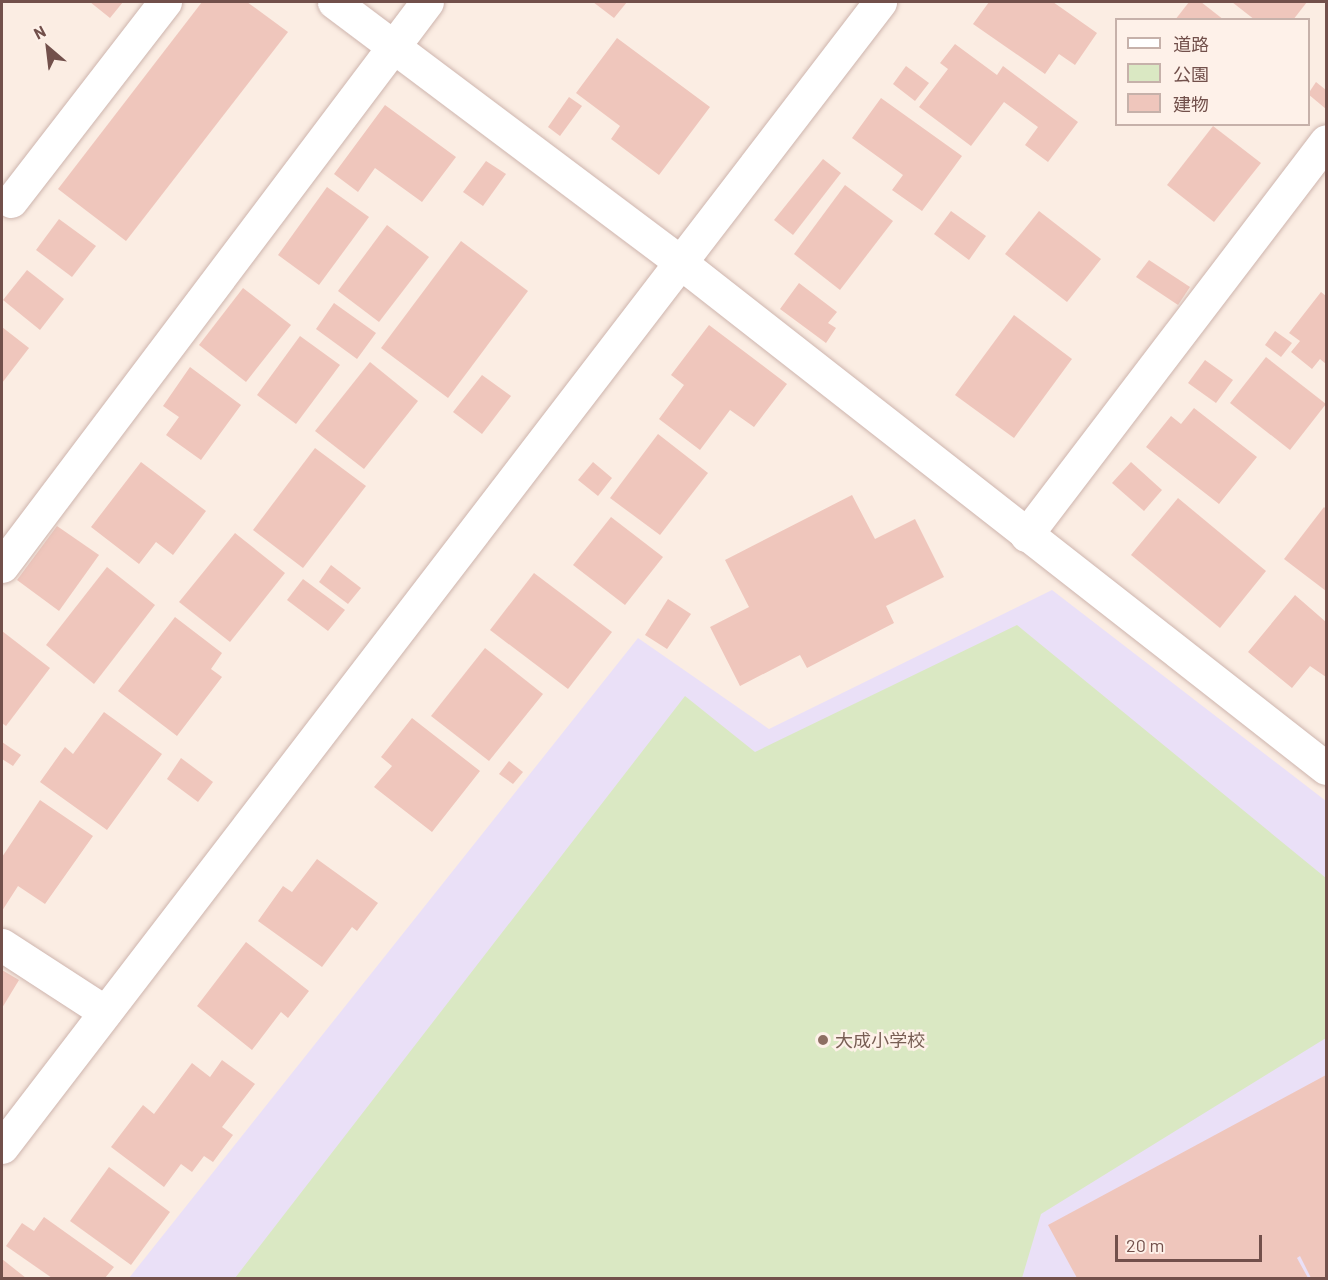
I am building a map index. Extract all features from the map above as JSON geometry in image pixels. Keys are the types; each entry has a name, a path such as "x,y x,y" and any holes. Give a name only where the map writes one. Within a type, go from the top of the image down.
{"street":[{"path":"11,201 165,2"},
{"path":"334,2 681,263 1326,768"},
{"path":"2,566 427,2"},
{"path":"2,1147 880,2"},
{"path":"1026,535 1326,141"},
{"path":"2,945 105,1012"}],"shaded area":[{"name":"大成小学校","path":"1052,590 1326,801 1326,1278 129,1278 638,638 769,729"}],"green space":[{"name":"大成小学校","path":"1017,625 1326,878 1326,1038 1041,1214 1022,1278 235,1278 685,696 755,752"}],"building":[{"path":"90,2 123,2 110,18"},
{"path":"202,2 247,2 288,32 126,241 58,189"},
{"path":"593,2 627,2 614,18"},
{"path":"989,2 1053,2 1097,33 1075,65 1059,54 1045,74 973,24"},
{"path":"1189,2 1201,2 1221,18 1177,18"},
{"path":"1232,2 1307,2 1295,18 1252,18"},
{"path":"617,38 710,107 659,175 611,139 620,126 576,93"},
{"path":"955,44 997,75 1003,66 1078,122 1048,162 1025,145 1038,127 1004,102 971,146 919,107 948,69 940,63"},
{"path":"906,66 929,83 915,101 893,84"},
{"path":"1316,82 1326,90 1326,109 1310,96 1310,91"},
{"path":"569,97 582,106 560,136 548,127"},
{"path":"881,98 962,156 922,211 892,190 903,175 852,138"},
{"path":"385,105 456,157 422,202 375,168 358,192 334,174"},
{"path":"1213,126 1261,163 1214,222 1167,185"},
{"path":"823,159 841,173 793,235 774,220"},
{"path":"486,161 506,174 483,206 463,192"},
{"path":"845,185 893,221 840,290 794,254"},
{"path":"327,187 369,217 319,285 278,255"},
{"path":"951,211 986,236 969,260 934,234"},
{"path":"1039,211 1101,259 1067,302 1005,254"},
{"path":"59,219 96,246 72,277 36,250"},
{"path":"387,225 429,257 379,322 338,291"},
{"path":"461,241 528,291 448,398 381,348"},
{"path":"1149,260 1190,287 1178,305 1136,277"},
{"path":"27,270 64,299 40,330 3,300"},
{"path":"799,283 837,312 828,323 836,328 826,343 780,309"},
{"path":"243,288 291,325 246,382 199,345"},
{"path":"1321,292 1326,296 1326,364 1320,359 1312,369 1291,352 1300,341 1289,333"},
{"path":"334,303 376,333 357,359 316,329"},
{"path":"1014,315 1072,359 1014,438 955,395"},
{"path":"709,325 787,384 754,427 730,410 700,450 659,419 684,385 671,375"},
{"path":"2,327 29,348 2,383"},
{"path":"1275,331 1292,343 1281,357 1265,345"},
{"path":"300,336 340,365 296,424 257,395"},
{"path":"1266,357 1326,404 1290,450 1230,403"},
{"path":"1205,360 1233,380 1216,403 1188,383"},
{"path":"370,362 418,401 364,469 315,431"},
{"path":"190,367 241,405 201,460 166,435 179,417 163,406"},
{"path":"482,375 511,396 482,434 453,412"},
{"path":"1194,408 1257,457 1219,504 1146,447 1171,416 1181,424"},
{"path":"658,434 708,473 660,535 610,498"},
{"path":"315,448 366,486 303,568 253,530"},
{"path":"141,462 206,511 173,555 156,542 139,564 91,527"},
{"path":"593,462 612,478 598,496 578,480"},
{"path":"1131,462 1162,490 1144,511 1112,483"},
{"path":"852,495 875,539 915,519 944,577 886,606 894,623 807,668 800,655 740,686 710,627 749,607 725,560"},
{"path":"1178,498 1266,571 1220,628 1131,555"},
{"path":"1324,507 1326,509 1326,591 1284,559"},
{"path":"611,517 663,557 625,605 573,565"},
{"path":"57,526 99,555 59,611 17,580"},
{"path":"235,533 285,573 230,642 179,602"},
{"path":"331,565 361,588 348,604 319,582"},
{"path":"107,567 155,605 94,684 46,645"},
{"path":"534,573 612,632 568,689 490,630"},
{"path":"303,579 345,610 328,631 287,600"},
{"path":"1295,595 1326,622 1326,677 1310,666 1292,688 1248,652"},
{"path":"668,599 691,614 667,649 645,635"},
{"path":"175,617 222,653 211,669 222,677 177,736 118,691"},
{"path":"2,631 50,668 6,726 2,723"},
{"path":"485,648 543,694 489,761 431,716"},
{"path":"104,712 162,754 107,830 40,782 65,747 73,754"},
{"path":"412,718 480,771 432,832 374,787 392,766 381,757"},
{"path":"2,742 21,755 13,766 2,759"},
{"path":"181,758 213,782 198,802 167,779"},
{"path":"509,761 523,772 513,784 499,774"},
{"path":"40,800 93,836 45,904 18,886 2,911 2,857"},
{"path":"317,859 378,903 357,931 352,927 322,967 258,921 283,886 292,892"},
{"path":"246,942 309,991 288,1018 281,1012 252,1050 197,1006"},
{"path":"2,970 19,980 2,1008"},
{"path":"222,1060 255,1084 222,1127 233,1135 213,1162 204,1156 192,1172 181,1164 164,1187 111,1147 143,1105 154,1114 192,1063 210,1077"},
{"path":"1326,1075 1326,1278 1311,1278 1300,1256 1297,1258 1308,1278 1077,1278 1048,1225"},
{"path":"109,1167 170,1212 131,1265 70,1221"},
{"path":"44,1217 114,1267 105,1278 52,1278 6,1246 22,1223 34,1231"},
{"path":"2,1259 26,1278 2,1278"}],"place":[{"name":"大成小学校","path":"823,1040"}]}
